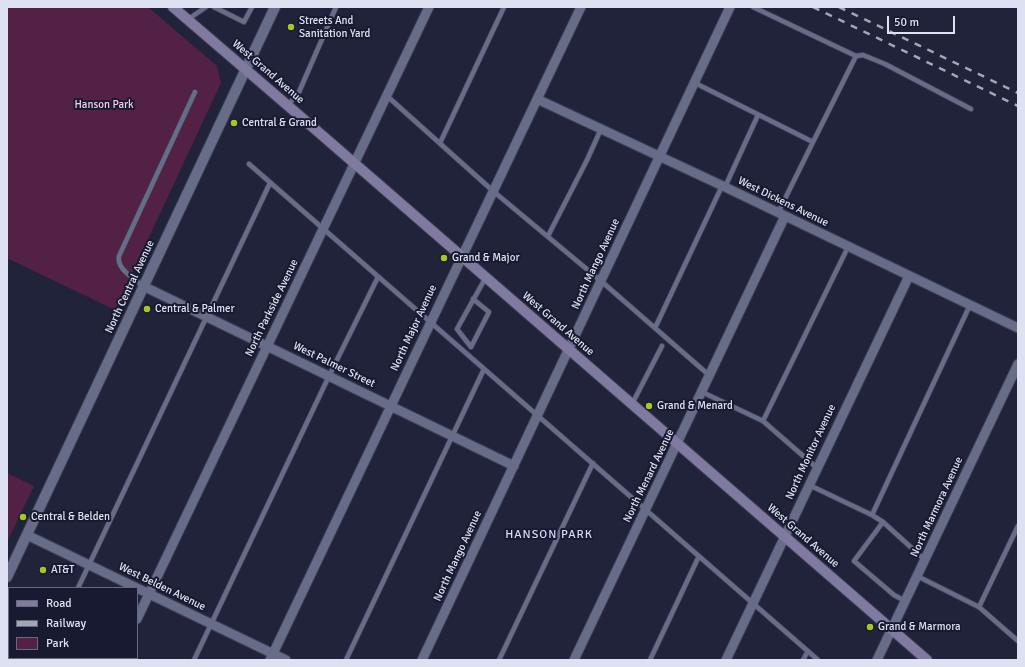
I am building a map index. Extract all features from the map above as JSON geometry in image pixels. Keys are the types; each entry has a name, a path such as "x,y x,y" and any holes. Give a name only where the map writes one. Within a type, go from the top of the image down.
{"main road":[{"name":"West Grand Avenue","path":"173,7 288,105 927,660"}],"street":[{"name":"North Central Avenue","path":"7,578 275,7"},
{"name":"North Parkside Avenue","path":"138,617 429,7"},
{"name":"North Major Avenue","path":"271,657 581,7"},
{"name":"North Mango Avenue","path":"422,660 730,7"},
{"name":"West Dickens Avenue","path":"537,99 1018,328"},
{"name":"North Menard Avenue","path":"574,660 710,376 782,215"},
{"name":"North Monitor Avenue","path":"726,660 909,276"},
{"name":"West Palmer Street","path":"143,286 514,466"},
{"name":"North Marmora Avenue","path":"877,660 1018,364"},
{"name":"West Belden Avenue","path":"27,535 135,587"},
{"name":"West Belden Avenue","path":"138,588 211,624 271,657 286,660"}],"lane":[{"path":"187,20 206,7"},
{"path":"214,7 244,22 252,7"},
{"path":"288,105 299,92 336,7"},
{"path":"440,143 504,7"},
{"path":"753,7 856,56 863,55 885,64 971,109"},
{"path":"782,215 813,142 856,56"},
{"path":"695,83 813,142"},
{"path":"143,286 122,268 118,260 119,256 195,92"},
{"path":"387,96 493,191 601,281 710,376"},
{"path":"655,328 758,115"},
{"path":"548,236 587,160 601,129"},
{"path":"249,164 818,660"},
{"path":"78,587 270,183"},
{"path":"763,421 848,247"},
{"path":"194,660 329,376 378,277"},
{"path":"474,299 489,312 471,347 456,329 486,277"},
{"path":"872,515 970,305"},
{"path":"632,404 662,346"},
{"path":"346,660 484,369"},
{"path":"702,392 763,421 817,468"},
{"path":"499,660 593,463"},
{"path":"809,485 872,515 883,522 925,560"},
{"path":"883,522 854,561 894,595 905,601"},
{"path":"979,607 1018,526"},
{"path":"650,660 699,556"},
{"path":"917,576 979,607 1018,641"},
{"path":"803,660 808,651"}],"green space":[{"name":"Hanson Park","path":"7,7 148,7 217,66 221,83 115,310 7,258"},
{"path":"7,473 34,486 7,542"}],"railway":[{"path":"813,7 1018,106"},
{"path":"839,7 1018,93"}],"place":[{"name":"Streets And Sanitation Yard","path":"291,27"},
{"name":"Central & Grand","path":"234,123"},
{"name":"Grand & Major","path":"444,258"},
{"name":"Central & Palmer","path":"147,309"},
{"name":"Grand & Menard","path":"649,406"},
{"name":"Central & Belden","path":"23,517"},
{"name":"AT&T","path":"43,570"},
{"name":"Grand & Marmora","path":"870,627"}],"district":[{"name":"HANSON PARK","path":"549,535"}]}
